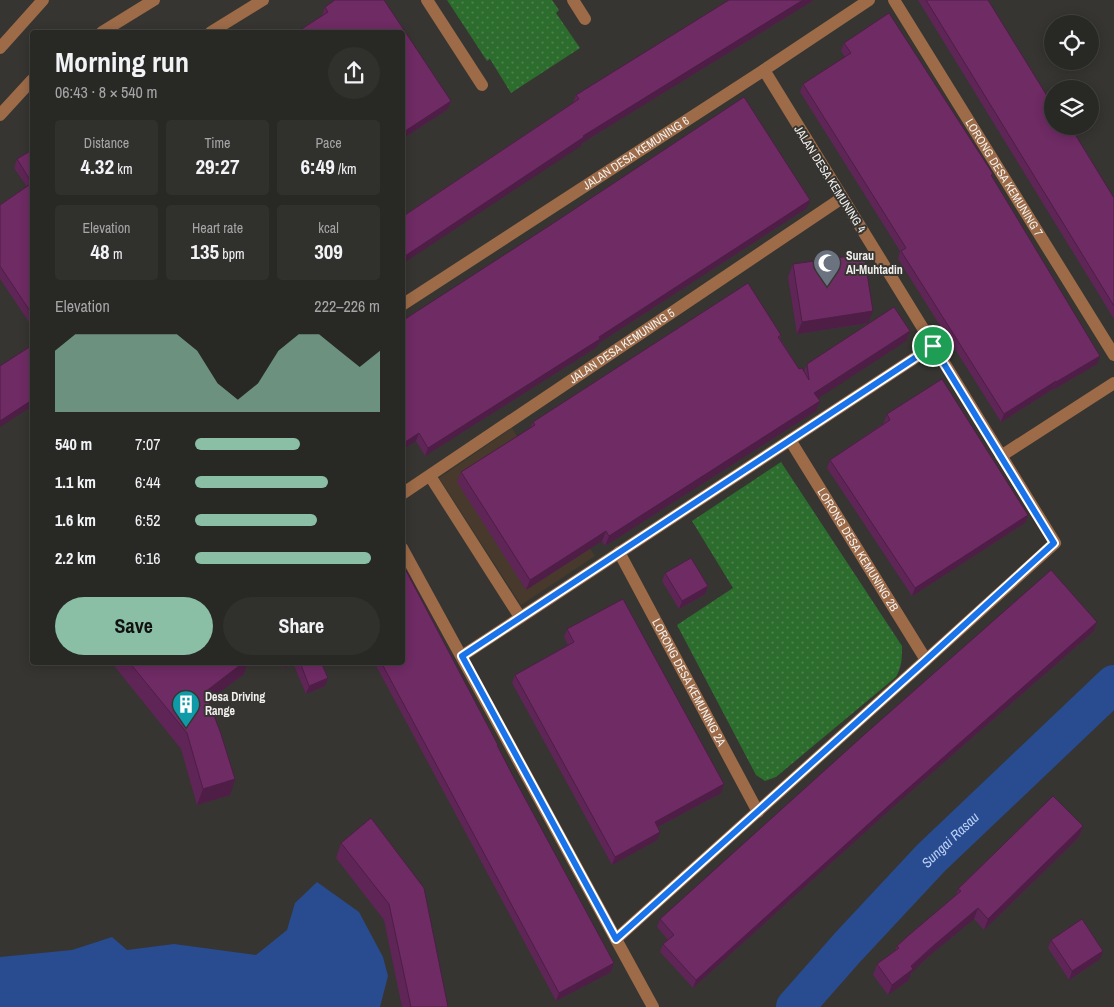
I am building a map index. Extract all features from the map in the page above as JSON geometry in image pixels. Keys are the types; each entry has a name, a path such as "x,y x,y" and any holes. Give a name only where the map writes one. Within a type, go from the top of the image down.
{"street":[{"path":"0,48 43,0"},
{"path":"105,30 154,0"},
{"path":"214,30 263,0"},
{"path":"427,0 482,85"},
{"path":"573,0 585,19"},
{"name":"JALAN DESA KEMUNING 6","path":"405,303 869,0"},
{"name":"LORONG DESA KEMUNING 7","path":"894,0 1114,355"},
{"name":"JALAN DESA KEMUNING 4","path":"764,70 1054,543 926,660"},
{"path":"0,115 30,82"},
{"name":"JALAN DESA KEMUNING 5","path":"405,492 842,198"},
{"path":"462,656 933,346"},
{"path":"1001,456 1114,383"},
{"name":"LORONG DESA KEMUNING 2B","path":"790,440 926,660"},
{"path":"430,476 520,617"},
{"name":"LORONG DESA KEMUNING 2A","path":"620,552 758,812"},
{"path":"405,553 653,1007"},
{"path":"616,939 926,660"}],"shaded area":[{"path":"512,428 595,556 521,605 439,478"}],"green space":[{"path":"447,0 552,0 559,10 556,13 580,48 511,93 490,59 487,61"},
{"path":"781,462 902,646 902,654 901,666 896,677 776,777 765,781 756,775 677,625 733,588 692,521"}],"water":[{"path":"317,882 359,912 383,957 388,976 380,1007 0,1007 0,957 72,950 112,937 127,950 174,944 256,955 287,930 295,903"}],"building":[{"path":"335,0 384,0 404,30 300,30 328,12 325,7"},
{"path":"729,0 803,0 583,136 405,256 405,215 579,99 576,95"},
{"path":"926,0 988,0 1044,91 1044,135 1076,135 1114,198 1114,306"},
{"path":"889,13 993,174 991,175 1100,356 1004,414 901,251 906,248 803,84 851,53 844,43"},
{"path":"405,32 451,101 405,131"},
{"path":"744,97 810,200 599,337 600,339 428,448 419,433 405,442 405,319"},
{"path":"30,151 30,180 17,159"},
{"path":"30,184 30,311 0,266 0,205"},
{"path":"864,254 873,311 802,322 793,264"},
{"path":"748,283 781,335 778,337 799,369 802,368 809,380 807,364 894,307 910,331 814,393 820,401 609,536 606,531 530,580 461,472 535,425 533,422"},
{"path":"30,347 30,401 0,421 0,366"},
{"path":"942,379 1028,515 915,588 830,460 890,420 887,414"},
{"path":"691,558 708,586 682,601 665,573"},
{"path":"405,569 513,776 614,963 559,993 383,665 405,665"},
{"path":"1051,570 1097,622 896,799 696,980 663,944 674,935 660,919 865,734"},
{"path":"623,599 724,784 655,822 660,832 615,857 515,675 574,642 567,629"},
{"name":"Desa Driving Range","path":"131,665 240,665 205,692 235,779 203,789 187,733"},
{"path":"301,665 322,665 328,678 309,686"},
{"path":"1053,796 1083,826 988,919 978,908 911,966 913,969 892,985 877,964 899,948 897,946 961,891 958,889"},
{"path":"371,818 424,888 448,1007 411,1007 389,904 341,843"},
{"path":"1082,919 1103,951 1072,971 1051,940"}],"waterway":[{"name":"Sungai Rasau","path":"795,1007 931,858 1114,684"}],"place":[{"name":"Surau Al-Muhtadin","path":"827,287"},
{"name":"Desa Driving Range","path":"186,728"}],"route":[{"path":"933,346 1054,543 616,939 462,656 933,346"}]}
